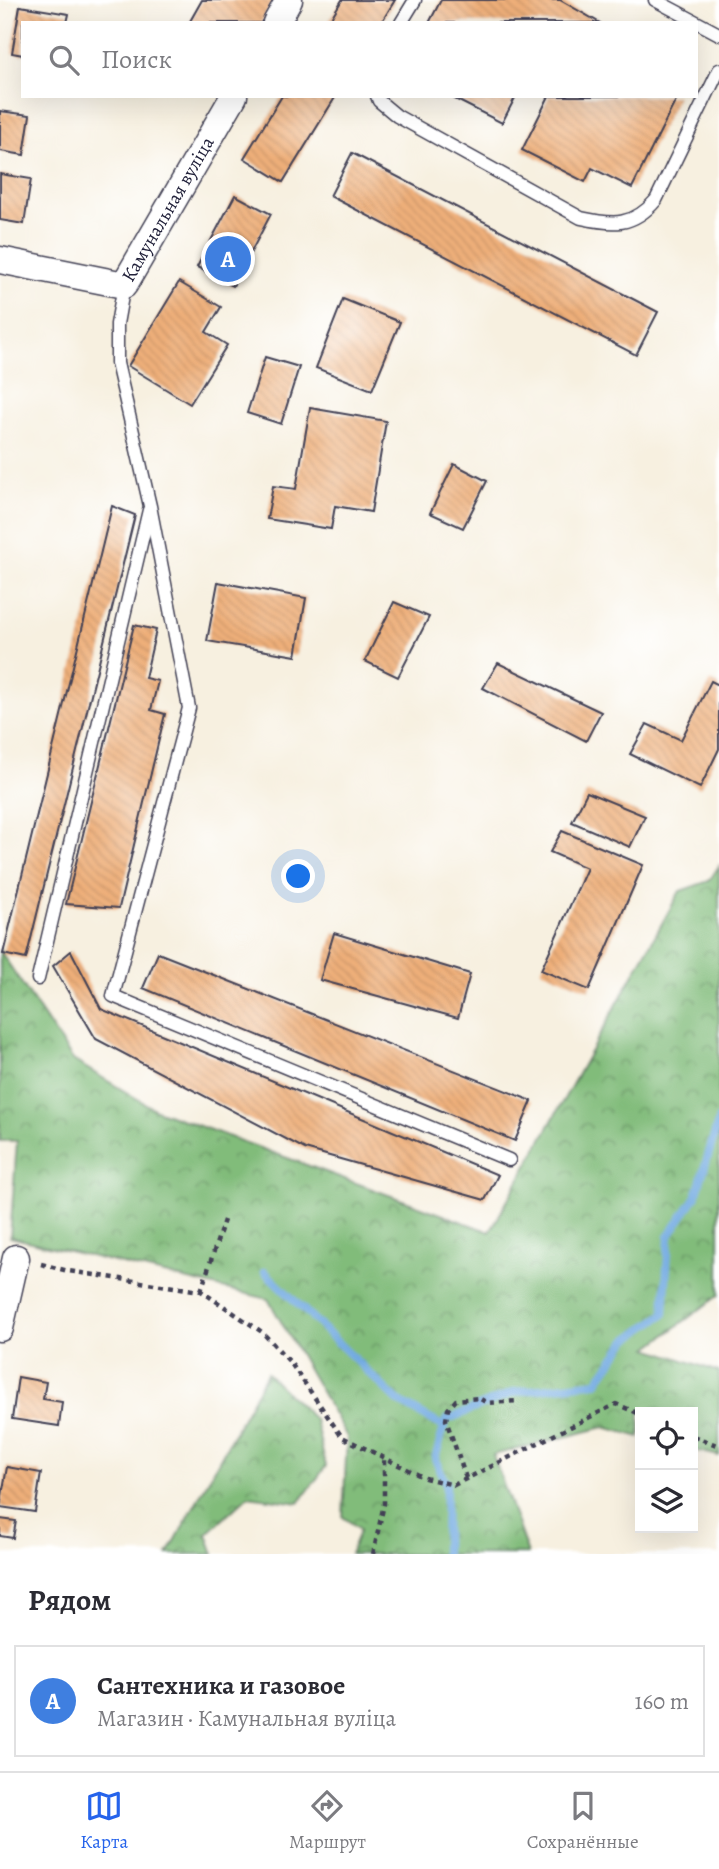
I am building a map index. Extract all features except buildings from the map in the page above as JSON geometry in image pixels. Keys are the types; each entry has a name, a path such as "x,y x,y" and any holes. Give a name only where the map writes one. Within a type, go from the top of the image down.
{"street":[{"path":"277,21 289,0"},
{"name":"Камунальная вуліца","path":"0,260 124,285 233,98"},
{"path":"0,1328 16,1258"}],"lane":[{"path":"402,21 415,0"},
{"path":"655,0 669,3 719,34"},
{"path":"378,98 397,116 581,218 607,224 643,215 656,200 719,70"},
{"path":"124,285 117,324 117,363 150,506 190,708 113,996 509,1160"},
{"path":"38,979 150,506"}],"path":[{"path":"201,1291 224,1220"},
{"path":"68,1271 201,1291 262,1332 290,1362 342,1437 425,1478 454,1485 616,1404 635,1412"},
{"path":"467,1479 446,1420 448,1409 456,1400 479,1398 487,1403 519,1401"},
{"path":"698,1438 719,1446"},
{"path":"373,1554 384,1504 384,1458"}],"green space":[{"path":"719,866 719,1295 648,1348 719,1372 719,1456 698,1451 698,1407 635,1407 635,1436 604,1427 493,1455 528,1554 350,1554 360,1529 343,1517 347,1437 268,1299 10,1237 17,1141 0,1141 0,951 73,1060 156,1110 490,1232 680,891 709,881"},
{"path":"267,1373 315,1420 326,1466 299,1503 248,1496 207,1534 214,1554 168,1554"}],"waterway":[{"path":"445,1554 446,1484 435,1459 446,1420 515,1392 597,1382 627,1340 664,1314 669,1236 696,1196 719,1119"},
{"path":"265,1272 398,1401 444,1427"}],"place":[{"name":"Сантехника и газовое","path":"228,259"}]}
